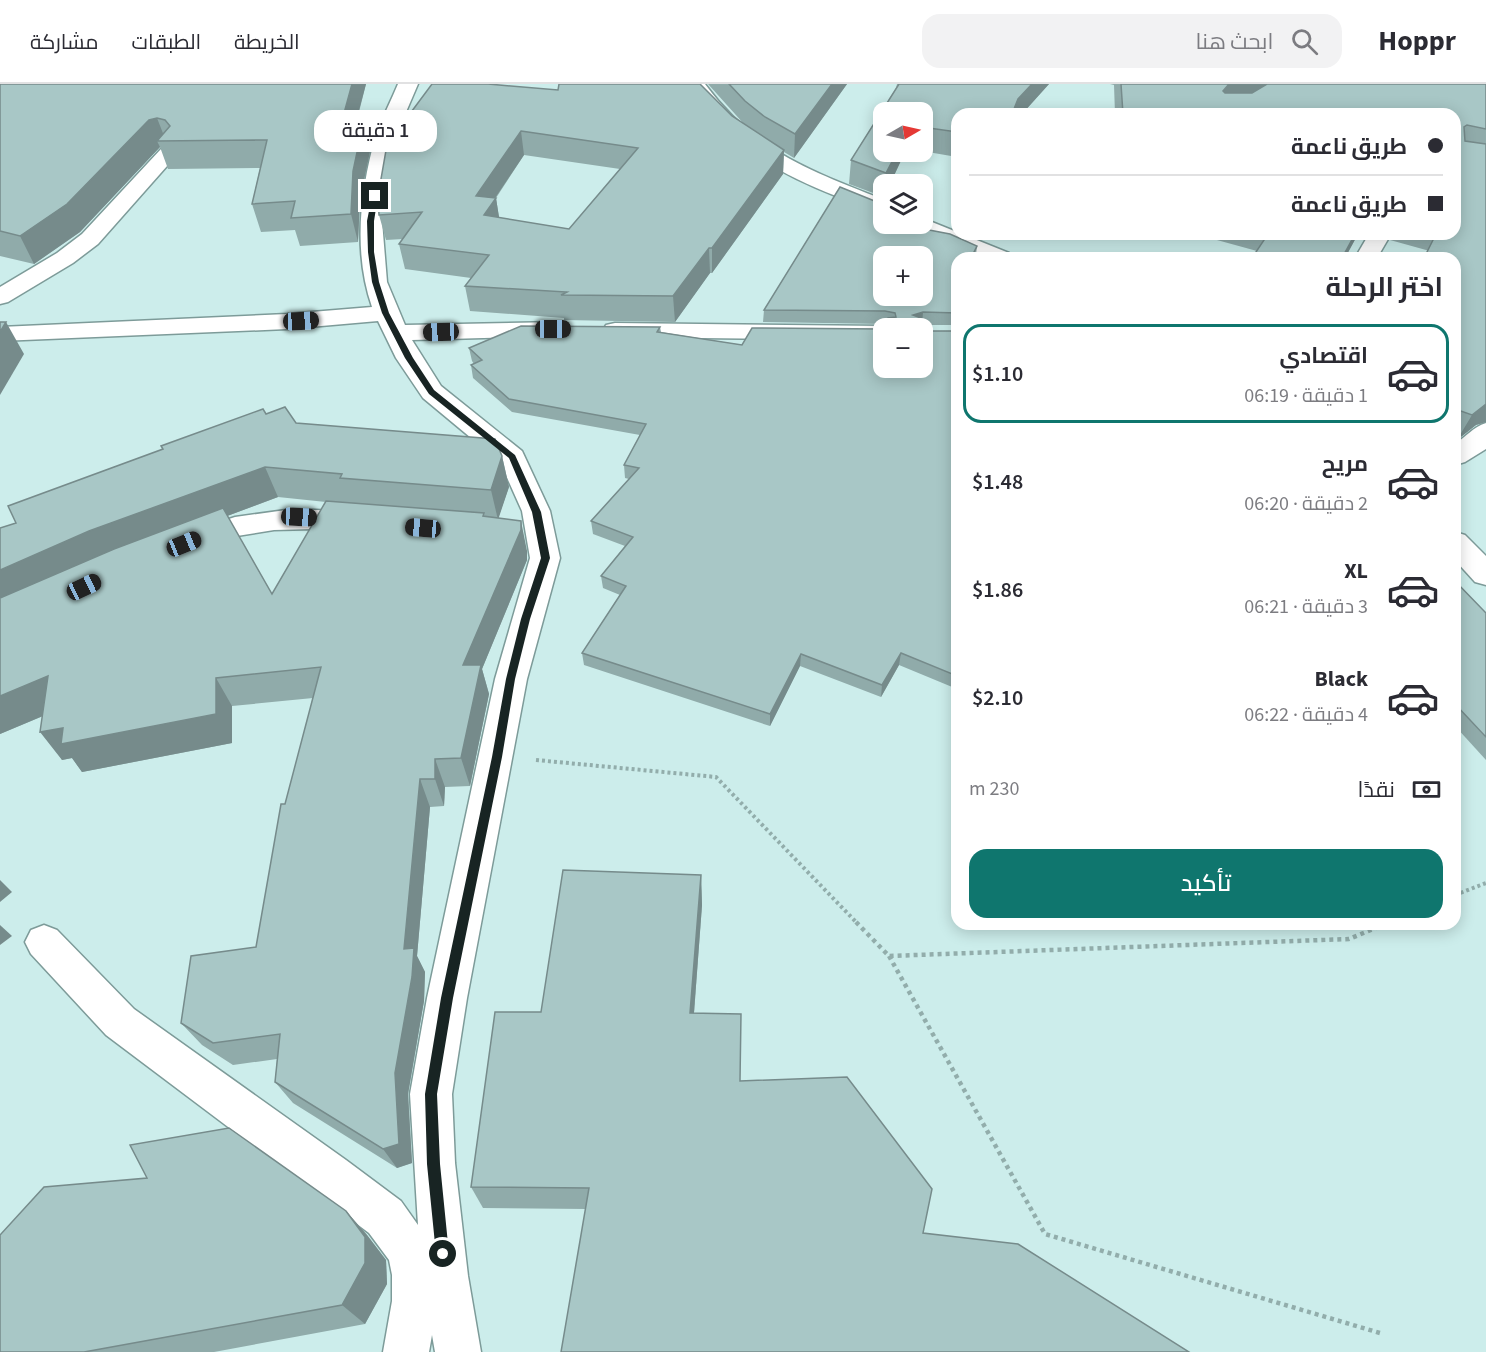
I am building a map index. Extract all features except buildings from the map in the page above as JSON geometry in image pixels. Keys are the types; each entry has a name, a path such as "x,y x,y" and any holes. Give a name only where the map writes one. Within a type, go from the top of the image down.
{"street":[{"path":"44,942 120,1022 285,1140 385,1217 410,1250 416,1275 415,1301 402,1351 456,1342 445,1276 434,1164 431,1094 447,998 511,679 545,558 529,534 536,512 512,457 432,392 409,358 375,282 371,252 371,221 381,151 408,84"},
{"path":"695,84 725,118 766,154 786,167 873,203"},
{"path":"0,297 65,258 90,239 168,153"},
{"path":"933,228 951,234"},
{"path":"966,240 989,252"},
{"path":"0,334 46,334 348,318 392,323 507,329 873,333"},
{"path":"1461,452 1475,444 1486,432"},
{"path":"162,553 244,523 271,519 299,517 382,524"},
{"path":"1461,548 1486,573"}],"path":[{"path":"497,757 716,777 888,956 1045,1234 1380,1333"},
{"path":"1461,893 1486,883"},
{"path":"888,956 1349,939 1371,930"}],"route":[{"path":"375,196 371,221 371,252 375,282 386,313 418,374 432,392 512,457 536,512 545,558 511,679 447,998 431,1094 434,1164 443,1254"}]}
